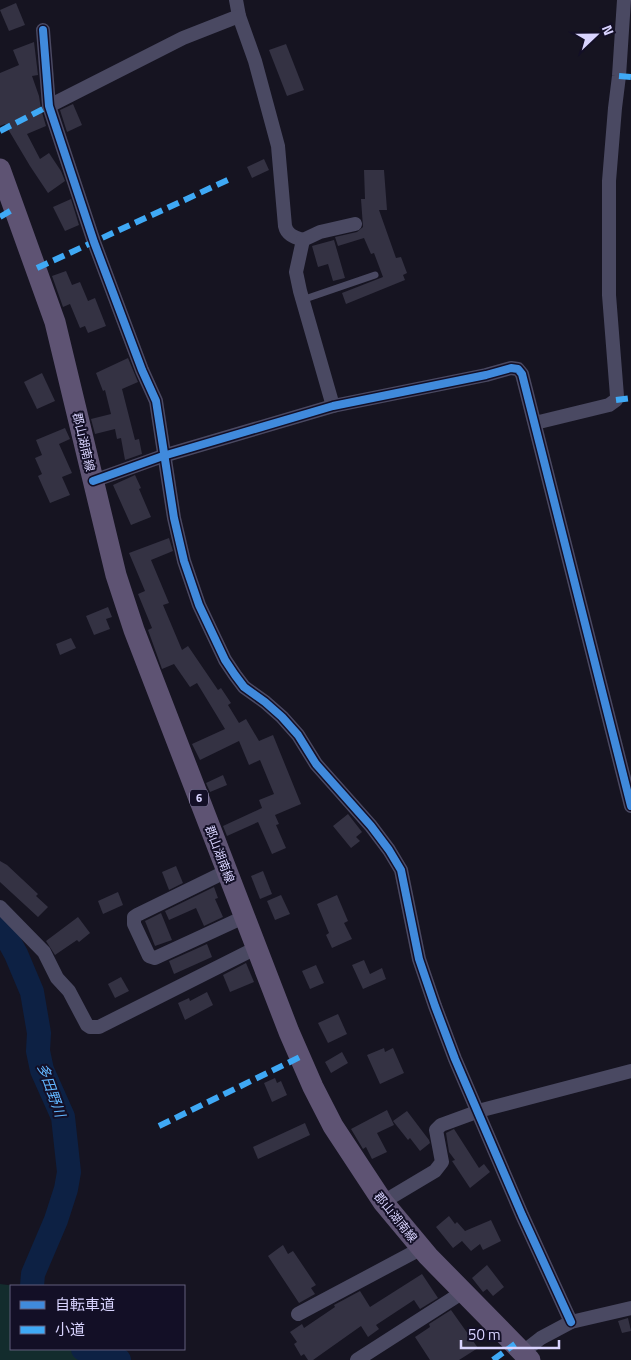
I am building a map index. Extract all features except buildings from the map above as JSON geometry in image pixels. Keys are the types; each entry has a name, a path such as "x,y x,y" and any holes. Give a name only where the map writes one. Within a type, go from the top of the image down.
{"main road":[{"name":"郡山湖南線","path":"0,169 56,322 116,574 134,630 256,948 313,1087 333,1126 383,1202 422,1248 526,1356"}],"street":[{"path":"236,0 239,16 255,61 278,146 286,232 303,240 320,232 355,224"},
{"path":"536,423 609,405 618,396 609,295 609,181 624,0"},
{"path":"49,106 183,38 239,16"},
{"path":"43,30 49,106 99,256 142,370 156,401 174,518 184,561 199,605 225,660 244,687 282,717 298,735 316,764 371,826 401,870 419,959 435,1006 522,1215 571,1322"},
{"path":"303,240 296,272 302,300 333,406"},
{"path":"93,482 163,456 333,406 512,368 518,369 522,374 536,423 573,581 631,806"},
{"path":"227,871 137,914 134,917 134,924 148,956 155,958 244,917"},
{"path":"0,907 44,952 57,978 69,991 87,1025 90,1027 99,1026 256,948"},
{"path":"383,1202 436,1171 442,1162 436,1135 438,1127 479,1111 631,1071"},
{"path":"298,1314 422,1248"},
{"path":"357,1360 463,1292"},
{"path":"526,1356 541,1338 571,1322 631,1308"}],"lane":[{"path":"302,300 375,274"}],"green space":[{"path":"0,1284 10,1285 10,1350 92,1350 101,1360 0,1360"}],"waterway":[{"name":"多田野川","path":"0,925 16,954 32,992 39,1033 38,1051 42,1070 63,1117 69,1172 66,1189 56,1220 33,1274 32,1285"},
{"name":"多田野川","path":"89,1350 100,1352 119,1360"}],"marked path":[{"path":"619,76 631,77"},
{"path":"0,131 49,106"},
{"path":"37,268 230,179"},
{"path":"0,217 15,208"},
{"path":"616,400 631,398"},
{"path":"159,1126 300,1057"},
{"path":"493,1360 515,1344"}],"cycle path":[{"path":"43,30 49,106 94,242 142,370 156,401 174,518 184,561 199,605 225,660 244,687 282,717 298,735 316,764 371,826 401,870 419,959 435,1006 455,1059 522,1215 571,1322"},
{"path":"93,481 163,456 333,406 486,375 511,368 518,369 522,374 631,806"}]}
